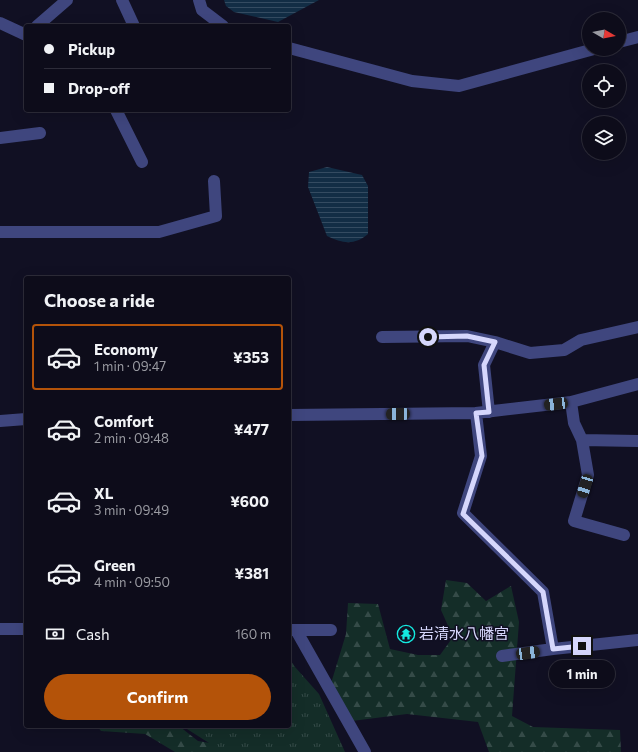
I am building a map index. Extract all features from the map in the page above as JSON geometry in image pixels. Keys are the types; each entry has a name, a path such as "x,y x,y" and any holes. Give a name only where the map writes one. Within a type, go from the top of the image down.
{"street":[{"path":"39,24 67,0"},
{"path":"122,0 133,24"},
{"path":"199,0 202,10 220,24"},
{"path":"0,23 24,34"},
{"path":"626,40 638,37"},
{"path":"291,49 412,81 459,86 582,52"},
{"path":"117,112 142,162"},
{"path":"0,138 40,133"},
{"path":"0,232 159,232 216,216 214,181"},
{"path":"382,337 467,336 495,342 530,353 564,350 581,340 638,326"},
{"path":"489,412 484,365 495,342"},
{"path":"291,415 489,412 571,402 638,384"},
{"path":"571,402 574,422 582,440 588,475 574,521 624,535"},
{"path":"476,413 482,456 463,514 543,592 553,649"},
{"path":"0,421 24,419"},
{"path":"582,440 638,441"},
{"path":"0,629 24,629"},
{"path":"292,630 331,630"},
{"path":"292,630 365,752"},
{"path":"502,656 638,640"}],"green space":[{"path":"446,580 467,583 486,601 511,586 519,622 512,716 533,727 620,730 621,752 489,752 478,722 407,714 344,722 329,690 346,634 348,603 378,604 390,649 418,655 440,655 453,637 441,610"},
{"path":"291,661 319,694 345,752 209,752 209,743 187,729 291,728"},
{"path":"99,728 182,728 198,741 222,745 232,752 175,752 145,734 101,731"}],"water":[{"path":"224,0 319,0 278,22 234,12 226,6"},
{"path":"327,167 362,175 368,186 368,234 363,238 353,242 343,242 327,236 308,187 309,172"}],"place":[{"name":"岩清水八幡宮","path":"406,634"}],"route":[{"path":"428,337 467,336 495,342 484,365 486,399 489,412 476,413 482,456 463,514 543,592 553,649 582,646"}]}
